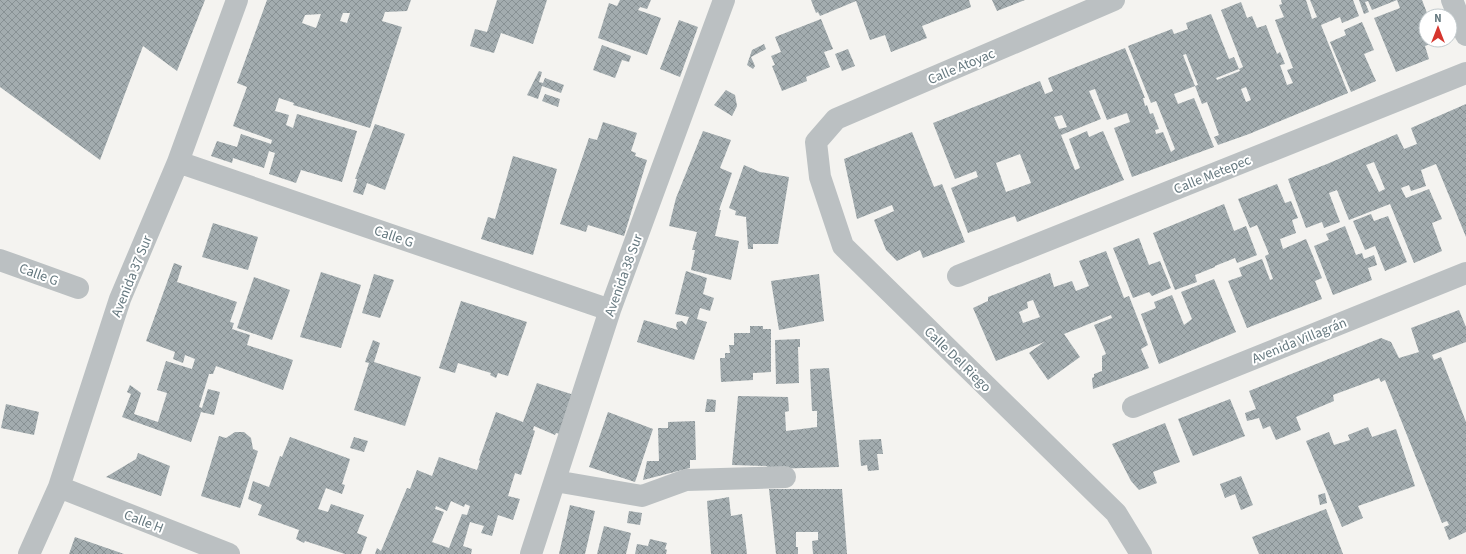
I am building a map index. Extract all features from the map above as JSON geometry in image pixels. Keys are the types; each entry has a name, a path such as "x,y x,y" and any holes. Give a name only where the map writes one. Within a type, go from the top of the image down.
{"street":[{"name":"Avenida 37 Sur","path":"29,554 59,488 120,299 178,162 237,0"},
{"name":"Avenida 38 Sur","path":"531,554 610,310 724,0"},
{"name":"Calle Atoyac","path":"816,142 836,119 1114,0"},
{"path":"1452,0 1466,35"},
{"name":"Calle Metepec","path":"958,276 1466,73"},
{"name":"Calle Del Riego","path":"816,142 820,177 843,246 1116,513 1141,554"},
{"name":"Calle G","path":"178,162 610,310"},
{"name":"Calle G","path":"0,260 78,288"},
{"name":"Avenida Villagrán","path":"1133,407 1466,273"},
{"path":"555,481 642,496 686,480 786,477"},
{"name":"Calle H","path":"59,488 229,554"}],"building":[{"path":"0,0 205,0 177,71 143,46 100,160 0,87"},
{"path":"267,0 411,0 407,11 385,12 382,21 402,27 370,128 293,105 294,103 279,98 275,111 289,115 286,125 293,128 297,114 357,131 342,182 301,170 296,183 269,174 275,153 269,151 264,168 233,158 232,163 211,156 217,141 237,147 241,134 271,144 272,140 233,126 247,87 237,83","holes":["343,13 350,13 347,23 340,21","321,14 316,28 302,23 305,15"]},
{"path":"497,0 547,0 533,44 501,33 494,53 470,46 475,29 487,32"},
{"path":"620,0 651,0 647,9 640,7 638,10 661,18 647,55 598,38 609,3 617,6"},
{"path":"811,0 969,0 971,7 922,26 927,38 891,52 885,35 870,40 856,1 820,16 818,12 816,13"},
{"path":"992,0 1025,0 997,11"},
{"path":"1281,0 1306,0 1312,19 1317,17 1310,0 1353,0 1359,16 1342,23 1340,17 1321,25 1348,93 1249,134 1218,145 1214,137 1219,135 1207,102 1202,104 1195,86 1174,94 1178,104 1194,98 1214,147 1132,177 1114,128 1130,122 1127,113 1107,120 1095,89 1089,91 1101,119 1061,135 1075,170 1080,168 1069,139 1087,131 1089,137 1103,131 1124,180 1017,222 1015,216 968,233 951,188 978,177 976,171 955,179 933,123 1040,81 1045,94 1053,91 1048,78 1125,48 1145,98 1143,98 1145,106 1147,105 1150,114 1153,113 1159,129 1155,130 1156,134 1163,132 1171,152 1175,149 1156,101 1151,103 1128,46 1172,29 1174,34 1188,29 1186,23 1211,14 1229,59 1234,57 1239,69 1243,67 1221,10 1241,2 1247,18 1252,16 1257,28 1266,25 1277,54 1280,52 1285,64 1280,65 1287,85 1293,83 1287,70 1293,68 1275,20 1284,17 1279,5 1282,4","holes":["1186,54 1198,85 1195,86 1183,55","1239,69 1240,71 1217,80 1216,78","1246,87 1251,100 1246,102 1241,89","1062,115 1067,127 1059,129 1054,117","1020,154 1031,183 1006,192 996,163"]},
{"path":"1359,0 1397,0 1372,10 1368,1 1365,2 1369,12 1364,14"},
{"path":"1397,0 1422,0 1425,8 1418,8 1418,48 1426,48 1429,59 1396,72 1374,18 1400,8"},
{"path":"821,19 833,49 824,52 830,67 806,77 807,81 782,91 772,66 775,65 771,56 781,52 775,37"},
{"path":"679,20 698,27 680,77 660,69"},
{"path":"1362,22 1374,50 1364,54 1376,81 1351,92 1330,42 1346,35 1344,30"},
{"path":"764,44 766,49 751,57 755,66 753,69 747,65 752,50"},
{"path":"602,45 631,56 629,62 622,60 615,78 593,70"},
{"path":"848,49 855,66 842,71 835,54"},
{"path":"539,71 542,72 539,82 543,83 545,78 564,85 561,93 542,86 538,99 527,95"},
{"path":"726,90 735,95 737,106 732,116 714,105"},
{"path":"545,94 560,99 558,107 542,101"},
{"path":"1466,104 1466,237 1436,164 1421,170 1426,186 1411,191 1409,185 1401,188 1406,198 1429,189 1442,219 1432,223 1442,251 1414,263 1390,204 1349,220 1337,190 1329,193 1340,222 1324,228 1322,222 1306,228 1288,179 1397,134 1404,149 1417,144 1411,128","holes":["1374,162 1385,189 1379,192 1366,165"]},
{"path":"603,122 637,133 631,151 636,153 635,156 647,160 624,236 588,225 586,232 560,224 589,138 597,140"},
{"path":"375,124 405,134 385,190 367,183 363,195 353,192 357,179 355,179"},
{"path":"703,131 731,140 720,168 732,173 719,210 721,210 715,236 739,241 731,280 691,270 695,250 692,250 697,232 669,226 676,198"},
{"path":"912,132 934,187 942,184 965,242 923,258 920,250 897,261 886,250 874,220 894,211 892,205 857,219 844,159"},
{"path":"513,156 557,169 533,255 481,239 488,217 495,219"},
{"path":"744,165 760,172 789,177 778,244 753,244 753,249 748,249 746,217 735,215 736,211 729,208"},
{"path":"1277,184 1285,203 1291,201 1298,218 1292,220 1296,233 1280,239 1283,249 1306,239 1322,278 1315,281 1322,299 1247,328 1228,281 1242,276 1239,268 1262,259 1270,280 1273,279 1265,256 1269,254 1257,225 1250,228 1238,199"},
{"path":"1224,204 1234,231 1246,226 1257,255 1237,263 1235,258 1215,266 1195,275 1197,282 1175,290 1153,233"},
{"path":"1371,214 1374,221 1388,216 1407,262 1385,271 1375,246 1365,250 1353,221"},
{"path":"213,223 258,237 248,270 202,257"},
{"path":"1345,226 1356,255 1362,253 1364,259 1374,255 1377,265 1368,268 1372,280 1333,295 1314,246 1329,240 1326,234"},
{"path":"1139,238 1149,265 1160,261 1171,288 1152,296 1149,292 1133,298 1113,248"},
{"path":"1106,251 1124,298 1129,296 1148,345 1141,349 1149,368 1093,389 1092,378 1094,377 1094,374 1102,371 1102,356 1106,354 1094,325 1112,318 1111,315 1064,334 1080,357 1048,380 1029,353 1044,342 996,361 973,308 988,301 988,297 1050,273 1054,287 1072,281 1076,291 1089,286 1079,261","holes":["1033,300 1040,317 1023,323 1019,312 1028,308 1027,302"]},
{"path":"174,263 182,266 177,282 237,302 230,322 234,323 232,329 250,335 247,345 293,360 283,390 216,366 213,374 209,374 199,407 202,408 208,389 220,392 214,415 201,412 191,442 122,417 131,394 127,392 130,385 141,393 134,414 158,422 167,393 157,390 166,361 192,369 195,359 185,355 183,363 173,359 175,352 146,341"},
{"path":"686,271 707,278 703,294 714,298 710,311 700,308 697,319 707,322 694,360 637,342 644,320 678,330 676,326 677,322 682,321 686,325 689,317 675,314"},
{"path":"321,272 361,285 341,348 300,337"},
{"path":"374,274 394,280 380,318 362,313"},
{"path":"819,274 824,321 779,330 771,281"},
{"path":"254,277 290,290 272,340 237,328"},
{"path":"1214,279 1236,332 1159,364 1141,314 1156,308 1154,302 1172,295 1184,325 1192,319 1181,292"},
{"path":"461,301 527,322 508,376 498,373 496,378 490,375 491,373 458,363 455,373 439,368"},
{"path":"1459,310 1466,327 1466,342 1432,355 1434,360 1441,357 1466,422 1466,532 1449,540 1444,527 1449,525 1447,521 1442,523 1385,380 1381,382 1379,378 1333,395 1334,401 1296,417 1301,430 1276,440 1270,426 1263,429 1259,418 1247,421 1245,413 1256,409 1249,391 1381,338 1391,342 1399,358 1419,352 1411,328"},
{"path":"750,326 763,326 763,329 771,329 771,372 753,373 753,380 721,382 720,358 725,358 725,353 730,353 729,345 734,345 734,333 750,333"},
{"path":"800,339 800,347 798,347 799,383 776,384 775,340"},
{"path":"373,340 380,343 374,362 421,377 405,426 354,410 369,363 365,362"},
{"path":"829,368 839,467 768,469 767,466 732,465 738,396 788,397 789,411 785,412 786,431 817,427 817,411 812,411 810,369"},
{"path":"537,383 574,395 561,434 556,433 555,435 534,426 533,430 535,431 521,475 515,473 508,496 520,499 513,520 498,515 492,536 481,533 484,526 470,522 463,546 472,549 471,554 375,554 377,548 381,551 407,488 410,489 417,470 432,476 439,457 477,470 479,460 496,412 523,422","holes":["451,501 464,507 465,504 470,506 467,515 462,514 449,548 432,542 444,512 435,509 436,506 447,511"]},
{"path":"707,399 716,400 715,412 705,412"},
{"path":"1230,399 1245,436 1193,456 1178,419"},
{"path":"6,404 39,412 34,435 1,428"},
{"path":"608,412 653,429 635,482 589,467"},
{"path":"695,421 696,460 690,460 690,468 643,480 647,461 659,461 658,428 668,428 668,422"},
{"path":"1165,423 1180,462 1153,472 1157,483 1139,490 1131,481 1112,444"},
{"path":"1368,427 1372,437 1396,429 1415,486 1358,506 1363,518 1342,527 1306,441 1329,432 1334,445 1350,440 1348,435"},
{"path":"235,432 244,432 251,438 253,449 258,451 240,508 201,496 219,436 226,438"},
{"path":"290,437 350,459 342,484 345,485 342,494 326,488 318,509 328,512 331,504 364,515 357,533 367,537 361,554 345,554 305,541 304,543 296,539 299,530 258,515 262,505 248,499 253,481 269,487 280,456 282,457"},
{"path":"354,437 368,441 364,452 350,448"},
{"path":"881,439 883,454 877,454 879,470 868,471 867,465 861,466 859,440"},
{"path":"138,453 170,466 161,496 106,477 136,459"},
{"path":"1241,476 1253,505 1241,510 1235,494 1225,498 1220,484"},
{"path":"769,489 842,489 847,554 813,554 812,541 818,540 818,532 796,532 796,547 798,547 798,554 776,554"},
{"path":"1325,493 1327,503 1320,505 1318,495"},
{"path":"729,497 731,516 742,514 747,554 711,554 707,501"},
{"path":"570,505 595,511 585,554 559,554"},
{"path":"1326,509 1343,554 1259,554 1252,537"},
{"path":"629,511 642,513 640,525 627,523"},
{"path":"604,526 631,533 626,554 597,554"},
{"path":"75,537 124,554 69,554"},
{"path":"650,539 667,543 665,549 667,550 666,554 635,554 637,544 648,546"}]}
